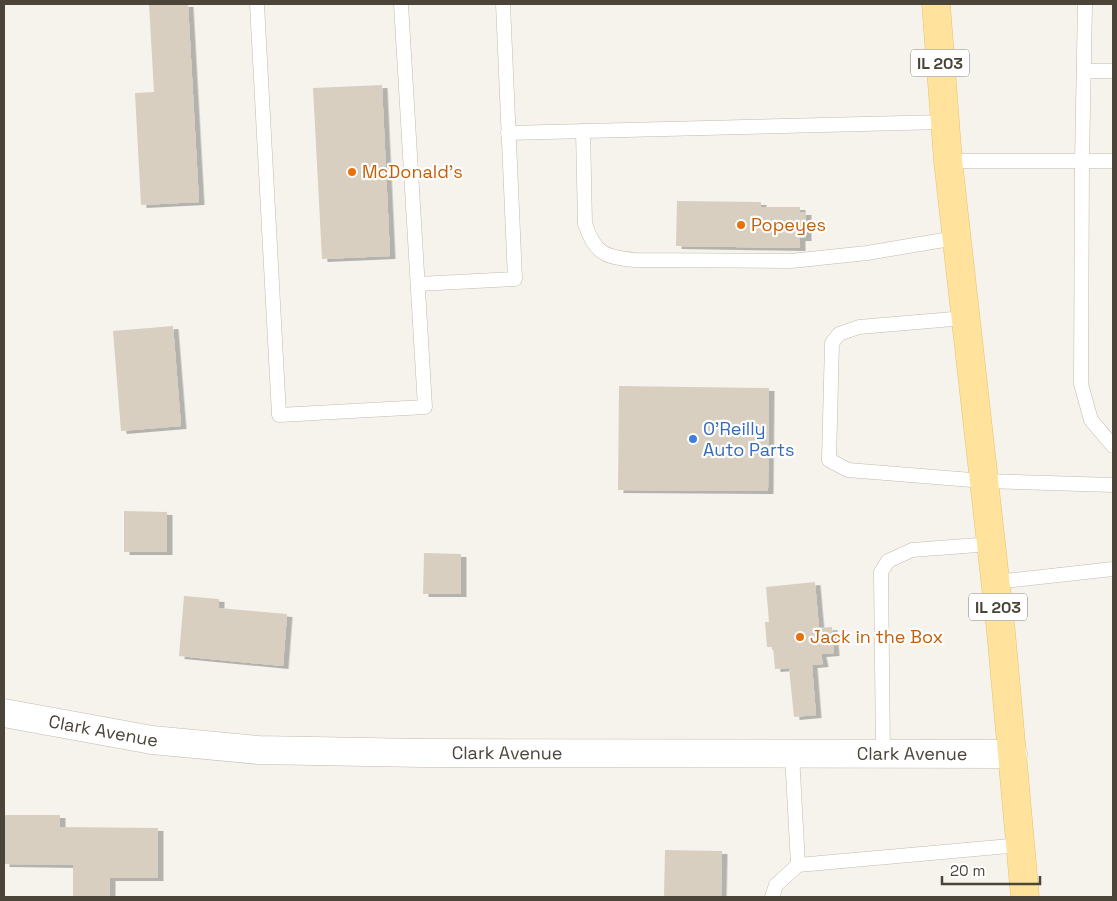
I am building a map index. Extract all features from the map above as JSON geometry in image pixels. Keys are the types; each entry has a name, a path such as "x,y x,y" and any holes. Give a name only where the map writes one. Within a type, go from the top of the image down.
{"main road":[{"name":"IL 203","path":"936,4 944,122 991,544 1026,897"}],"street":[{"name":"Clark Avenue","path":"4,713 152,740 258,750 422,753 1013,754"}],"lane":[{"path":"258,4 279,415 425,407 401,4"},
{"path":"418,284 515,279 502,4"},
{"path":"1085,4 1081,384 1091,420 1113,446"},
{"path":"1084,71 1113,71"},
{"path":"508,133 944,122"},
{"path":"583,131 585,224 590,238 598,251 612,258 635,260 791,261 867,253 956,238"},
{"path":"948,161 1113,161"},
{"path":"965,318 859,326 839,334 832,343 829,460 848,470 984,481 1113,485"},
{"path":"883,754 881,572 888,560 912,550 991,544"},
{"path":"995,582 1113,569"},
{"path":"792,754 798,865"},
{"path":"772,897 776,885 798,865 1021,845"}],"building":[{"path":"149,4 188,4 199,202 141,205 135,93 154,92"},
{"name":"McDonald's","path":"382,85 390,256 322,259 313,88"},
{"name":"Popeyes","path":"677,201 761,202 761,207 800,207 800,212 806,212 806,238 800,238 800,248 676,246"},
{"path":"173,326 181,426 121,431 113,331"},
{"name":"O'Reilly Auto Parts","path":"619,386 769,388 768,491 618,490"},
{"path":"124,511 167,512 167,552 124,552"},
{"path":"424,553 461,554 461,594 423,594"},
{"name":"Jack in the Box","path":"815,582 819,628 832,627 834,653 821,654 823,664 812,665 816,715 794,717 789,668 775,669 773,647 767,647 765,622 769,622 766,587"},
{"path":"184,596 219,599 219,608 287,614 283,666 179,656"},
{"path":"4,815 60,815 60,827 158,828 158,878 110,878 110,897 73,897 73,865 4,864"},
{"path":"665,850 722,851 721,897 664,897"}],"place":[{"name":"McDonald's","path":"352,172"},
{"name":"Popeyes","path":"741,225"},
{"name":"O'Reilly Auto Parts","path":"693,439"},
{"name":"Jack in the Box","path":"800,637"}]}
